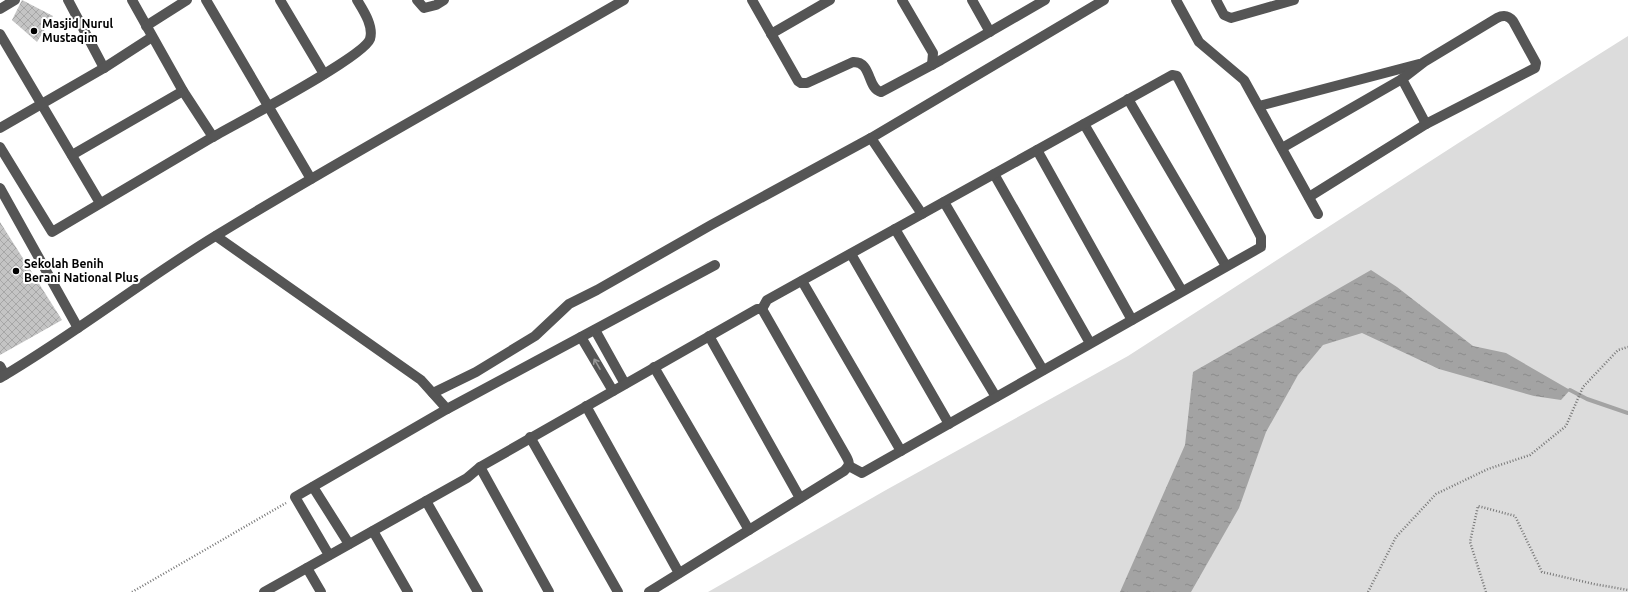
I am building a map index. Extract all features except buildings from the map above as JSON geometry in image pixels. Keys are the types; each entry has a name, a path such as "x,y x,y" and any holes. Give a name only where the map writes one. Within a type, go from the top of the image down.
{"street":[{"path":"0,9 15,0"},
{"path":"68,0 104,68"},
{"path":"132,0 183,91 213,137"},
{"path":"146,26 187,0"},
{"path":"206,0 311,179"},
{"path":"280,0 324,74"},
{"path":"0,147 52,232 213,137 324,74 361,49 370,39 370,28 364,10 357,0"},
{"path":"417,0 424,8 444,0"},
{"path":"0,366 3,377 216,236 311,179 624,0"},
{"path":"752,0 798,81 801,83 807,83 856,61 863,65 876,90 881,92 932,65 1046,0"},
{"path":"771,34 830,0"},
{"path":"902,0 932,53 932,65"},
{"path":"972,0 990,32"},
{"path":"1024,0 1029,9"},
{"path":"433,393 476,372 535,336 569,304 598,290 711,225 871,138 1104,0"},
{"path":"1176,0 1199,42 1244,80 1310,197 1318,214"},
{"path":"1216,0 1224,15 1231,18 1279,2 1294,0"},
{"path":"1282,148 1402,79 1424,62 1496,18 1506,16 1510,17 1513,21 1536,65 1532,70 1426,124 1310,197"},
{"path":"0,34 100,203"},
{"path":"0,128 104,68 152,37"},
{"path":"1259,106 1424,62"},
{"path":"762,309 767,300 1128,99 1172,75 1177,76 1261,237 1261,247 862,473 849,466"},
{"path":"1402,79 1426,124"},
{"path":"72,155 183,91"},
{"path":"1128,99 1226,266"},
{"path":"1084,124 1182,291"},
{"path":"871,138 922,214"},
{"path":"1037,150 1132,320"},
{"path":"994,174 1090,343"},
{"path":"0,188 78,328"},
{"path":"944,202 1043,370"},
{"path":"895,229 996,397"},
{"path":"216,236 421,380 448,410"},
{"path":"850,254 949,424"},
{"path":"329,555 295,497 448,410 715,265"},
{"path":"802,281 901,451"},
{"path":"264,592 467,478 480,467 530,437 757,309 762,309"},
{"path":"762,309 846,456 849,466"},
{"path":"595,330 625,384"},
{"path":"709,336 800,498"},
{"path":"581,337 613,390"},
{"path":"654,367 749,530"},
{"path":"586,406 679,573"},
{"path":"530,437 618,592"},
{"path":"648,592 844,471 849,466"},
{"path":"480,467 550,592"},
{"path":"313,487 349,544"},
{"path":"426,501 478,592"},
{"path":"373,530 408,592"},
{"path":"307,568 321,592"}],"path":[{"path":"1368,592 1396,537 1436,494 1488,469 1530,455 1566,426 1584,387 1618,350 1628,347"},
{"path":"132,592 295,497"},
{"path":"1486,592 1470,542 1478,506 1514,516 1542,572 1628,590"}],"shaded area":[{"path":"1628,36 1628,592 708,592 886,490 1128,356 1460,142"}],"water":[{"path":"1371,270 1397,287 1473,346 1506,353 1570,390 1561,400 1534,396 1439,369 1362,333 1323,345 1298,375 1266,432 1239,508 1191,592 1120,592 1185,445 1193,372"}],"waterway":[{"path":"1570,390 1587,399 1628,413"}],"place":[{"name":"Masjid Nurul Mustaqim","path":"34,31"},
{"name":"Sekolah Benih Berani National Plus","path":"16,271"}]}
